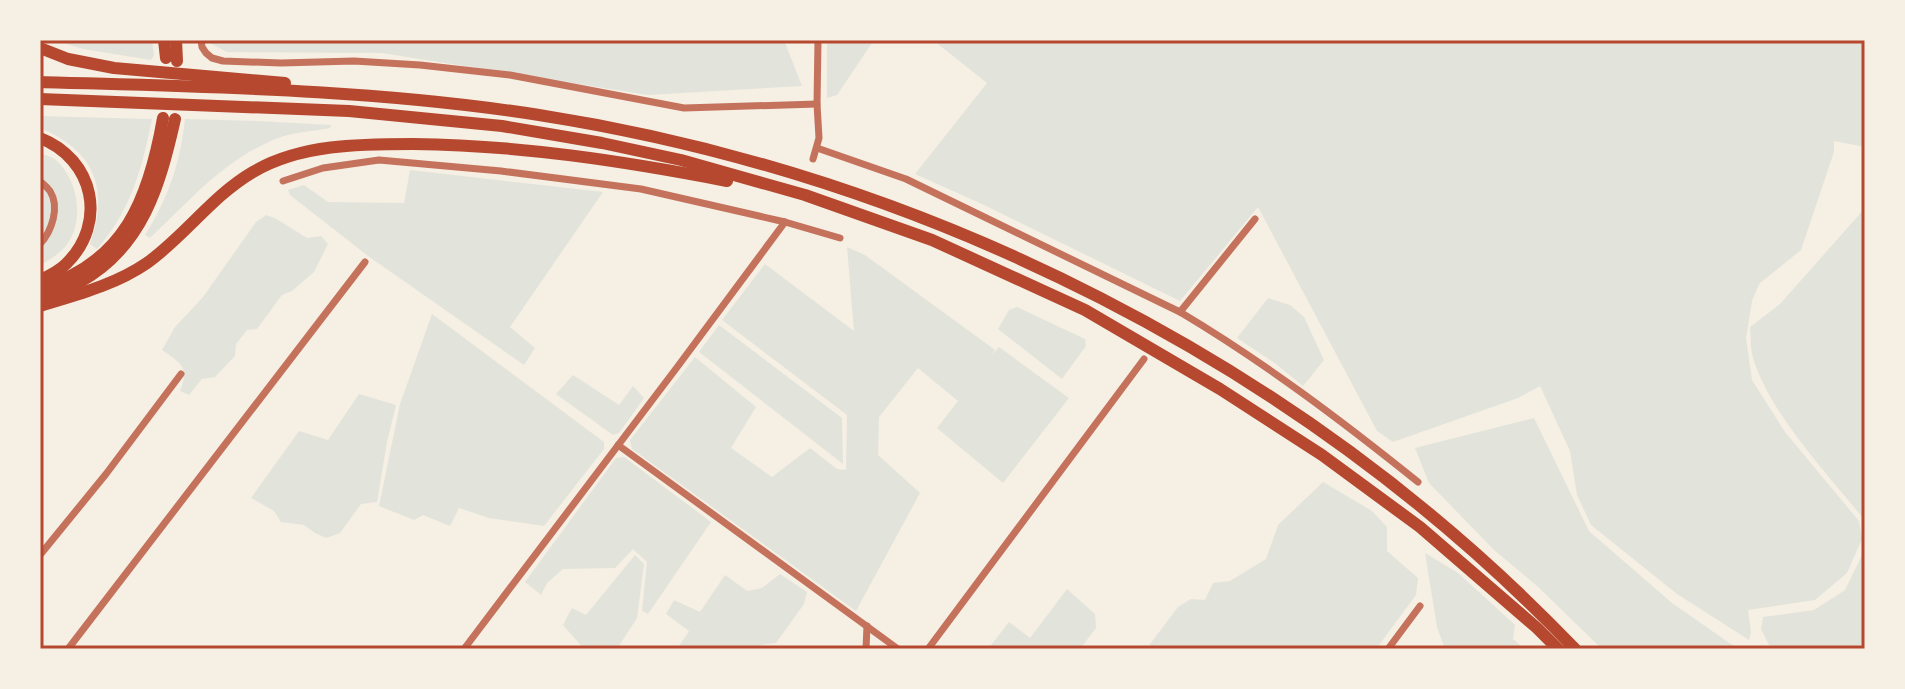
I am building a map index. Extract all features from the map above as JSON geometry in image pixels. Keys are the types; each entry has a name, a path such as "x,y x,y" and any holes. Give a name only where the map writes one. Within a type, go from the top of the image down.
{"highway":[{"path":"164,40 172,59 176,40"},
{"path":"40,48 68,59 114,68 305,85 369,96"},
{"path":"40,82 369,96 541,115 643,135 782,169 912,213 1032,265 1136,315 1249,382 1336,442 1443,524 1544,616 1575,649"},
{"path":"40,99 349,111 502,126 681,160 805,195 932,240 1085,310 1220,389 1322,455 1420,527 1558,649"},
{"path":"40,288 75,275 97,261 117,240 145,190 169,118 164,168 139,225 102,268 79,283 40,299"},
{"path":"40,138 57,145 74,160 84,176 91,215 77,252 64,267 40,280"},
{"path":"40,306 88,292 146,263 223,192 254,171 293,155 336,146 465,145 594,157 805,195"}],"street":[{"path":"201,40 206,53 223,61 354,61 420,65 510,75 684,108 817,104"},
{"path":"813,159 819,138 818,40"},
{"path":"817,148 906,179 1180,312 1302,392 1418,482"},
{"path":"283,181 323,168 379,160 501,171 641,189 840,238"},
{"path":"40,181 50,192 55,207 46,238 40,244"},
{"path":"1180,312 1255,219"},
{"path":"464,649 785,222"},
{"path":"68,649 365,262"},
{"path":"928,649 1144,359"},
{"path":"40,555 181,374"},
{"path":"618,445 898,649"},
{"path":"1388,649 1420,606"},
{"path":"866,649 867,626"}],"shaded area":[{"path":"54,40 152,40 154,55 151,60 83,49"},
{"path":"210,40 784,40 802,86 648,95 382,53 227,52 210,43"},
{"path":"827,40 874,40 837,95 827,98"},
{"path":"933,40 1700,40 1705,43 1704,40 1865,40 1865,147 1834,141 1834,152 1801,250 1759,284 1752,301 1746,338 1752,380 1785,432 1859,521 1862,539 1847,573 1815,600 1748,610 1749,640 1677,594 1591,525 1577,495 1570,451 1540,386 1518,398 1393,442 1377,431 1258,207 1180,301 915,174 987,83"},
{"path":"40,116 152,119 134,188 119,219 97,249 90,244 98,206 93,174 73,148 40,128"},
{"path":"185,119 331,125 330,128 281,137 243,156 211,180 150,238 145,235 172,179"},
{"path":"40,153 55,160 70,180 77,215 65,247 40,265"},
{"path":"410,170 603,192 510,327 535,348 524,365 368,256 290,195 288,190 304,185 328,202 404,203"},
{"path":"1865,208 1865,525 1863,518 1800,442 1772,400 1753,358 1750,327 1780,304"},
{"path":"266,215 307,238 321,236 328,244 314,272 292,291 282,295 257,329 247,330 236,344 235,356 215,377 202,379 189,395 180,391 184,376 182,366 162,350 175,327 203,297 256,222"},
{"path":"847,247 865,255 995,350 991,356 999,347 1069,398 1003,483 937,428 958,401 918,368 879,417 878,455 920,493 856,611 632,449 630,440 695,357 756,407 731,448 772,477 810,448 837,469 846,470 847,415 722,320 765,264 854,331"},
{"path":"1268,298 1290,305 1304,317 1324,360 1303,386 1237,338"},
{"path":"1017,307 1085,339 1086,346 1062,379 998,329 1009,310"},
{"path":"432,314 604,442 604,449 544,526 489,518 459,508 450,526 423,515 414,520 379,506 400,404"},
{"path":"719,325 842,418 843,464 699,352"},
{"path":"573,375 619,405 633,386 644,398 619,433 613,435 556,394"},
{"path":"359,394 396,405 377,502 361,504 340,533 326,538 304,525 281,522 274,511 251,498 299,431 328,440"},
{"path":"1534,418 1589,531 1672,603 1738,649 1602,649 1537,586 1494,550 1429,483 1415,448"},
{"path":"624,457 711,522 648,614 642,611 647,562 633,549 615,568 563,569 547,583 541,595 525,582 616,458"},
{"path":"1323,482 1372,511 1387,527 1387,551 1418,578 1416,595 1376,649 1147,648 1178,607 1191,599 1205,600 1213,583 1230,581 1266,559 1278,525"},
{"path":"1865,549 1865,649 1771,649 1761,629 1763,617 1814,610 1845,590"},
{"path":"1425,553 1458,573 1515,625 1513,639 1524,649 1445,649 1437,627"},
{"path":"635,555 644,564 637,618 617,649 584,649 563,625 572,608 586,615"},
{"path":"780,574 807,592 804,604 776,643 761,645 758,649 677,649 689,631 666,614 674,600 700,612 725,575 747,591 762,588"},
{"path":"1067,589 1095,614 1096,628 1080,649 988,649 1009,622 1030,638"}]}
